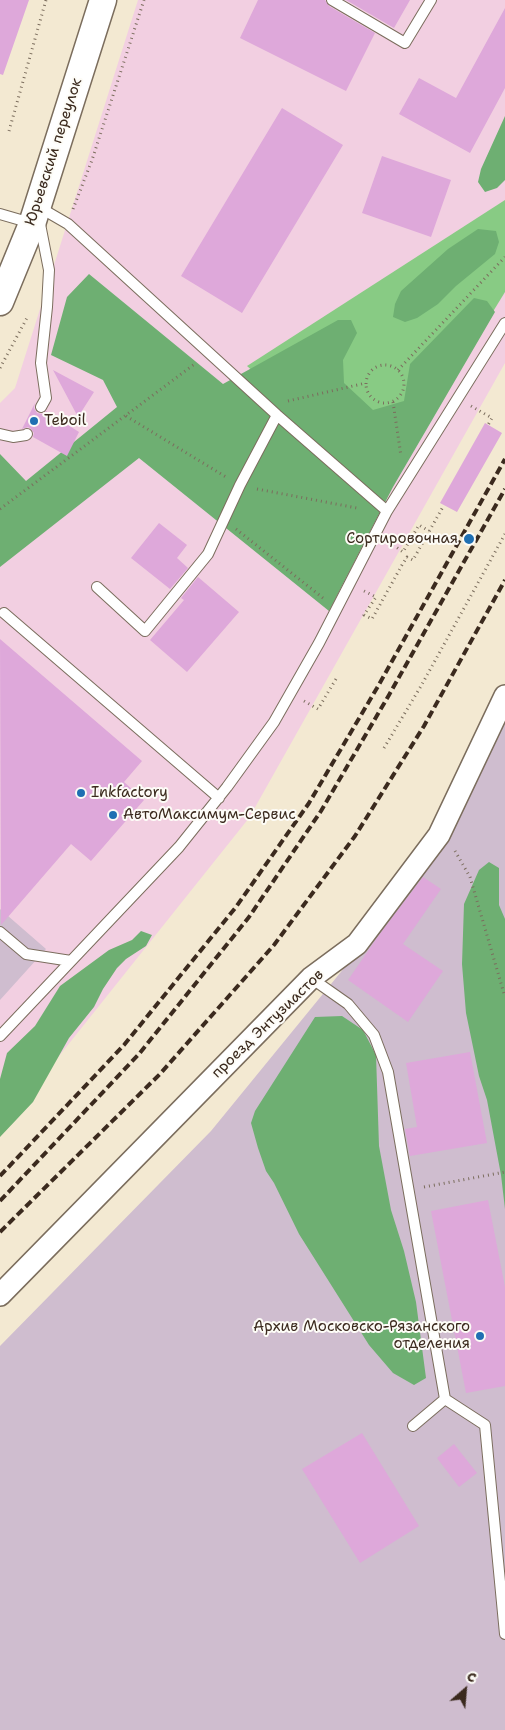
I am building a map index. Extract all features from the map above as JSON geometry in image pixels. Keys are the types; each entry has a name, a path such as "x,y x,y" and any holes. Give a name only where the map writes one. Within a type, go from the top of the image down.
{"street":[{"name":"Юрьевский переулок","path":"0,302 34,215 103,0"},
{"name":"проезд Энтузиастов","path":"0,1295 311,978 357,944 439,835 505,696"}],"lane":[{"path":"332,0 405,43 431,0"},
{"path":"0,214 34,215 68,224 276,415 387,511"},
{"path":"34,215 48,257 49,270 41,362 46,398 41,407"},
{"path":"0,1036 179,847 219,798 274,722 320,643 387,511 505,322"},
{"path":"97,588 146,631 208,554 276,415"},
{"path":"0,434 13,437 27,434"},
{"path":"4,613 219,798"},
{"path":"0,932 26,954 72,961"},
{"path":"311,978 348,1004 374,1035 388,1072 445,1399 485,1424 505,1634"},
{"path":"413,1426 445,1399"}],"path":[{"path":"9,131 46,0"},
{"path":"92,160 144,0"},
{"path":"398,370 505,257"},
{"path":"0,509 209,353"},
{"path":"381,365 387,365 398,370 404,380 404,387 398,399 392,402 379,403 369,394 366,383 371,372 381,365"},
{"path":"268,406 366,383"},
{"path":"392,402 405,482"},
{"path":"476,410 492,418 488,425"},
{"path":"126,416 240,486 376,512 387,511"},
{"path":"372,619 407,557 413,560 444,505"},
{"path":"224,519 336,610"},
{"path":"404,552 420,525 429,531"},
{"path":"384,748 421,686 505,534"},
{"path":"318,709 336,679"},
{"path":"439,835 452,846 470,878 505,997"},
{"path":"409,1190 505,1172"}],"shaded area":[{"path":"138,0 505,0 505,363 249,818 0,1130 0,403 15,388"},
{"path":"505,706 505,1730 0,1730 0,1346 211,1131 358,951"},
{"path":"0,909 46,949 0,1000"}],"green space":[{"path":"505,116 505,180 497,188 485,192 478,182 481,169"},
{"path":"505,200 505,292 385,488 247,366"},
{"path":"478,229 496,231 499,242 495,254 456,286 438,304 417,318 405,322 393,317 395,304 401,291 448,249"},
{"path":"89,274 223,384 338,320 351,320 357,333 343,360 344,383 373,410 404,401 410,364 474,298 487,301 495,312 393,487 329,611 139,458 0,567 0,454 26,481 117,407 103,380 51,355 67,297"},
{"path":"489,862 499,868 499,905 505,919 505,1209 501,1175 487,1100 479,1076 466,1013 462,964 464,904 479,870"},
{"path":"141,931 152,935 146,946 126,959 117,968 94,1007 69,1038 33,1102 0,1137 0,1079 7,1053 35,1026 60,986 109,950 132,940"},
{"path":"342,1016 363,1030 376,1055 379,1146 391,1210 404,1251 416,1302 426,1378 414,1385 393,1373 369,1345 299,1234 274,1183 266,1171 251,1123 255,1111 315,1017"}],"building":[{"path":"0,0 29,0 3,75 0,74"},
{"path":"258,0 325,0 329,6 375,33 346,91 240,38"},
{"path":"346,0 410,0 394,28"},
{"path":"505,8 505,88 470,153 399,114 419,78 456,98"},
{"path":"282,108 343,145 242,313 181,276"},
{"path":"382,156 451,180 431,237 362,213"},
{"path":"53,370 94,392 78,417"},
{"path":"35,403 34,408 37,413 42,414 46,411 79,432 67,456 33,437 34,433 28,427 22,429"},
{"path":"485,423 502,433 457,512 440,503"},
{"path":"159,523 187,545 177,558 188,568 170,589 131,558"},
{"path":"198,577 239,612 187,672 150,640 184,600 181,598"},
{"path":"0,639 142,761 124,782 144,800 91,861 71,844 1,925"},
{"path":"423,877 441,889 403,944 443,971 408,1022 348,980"},
{"path":"470,1052 487,1143 410,1156 405,1129 417,1127 406,1063"},
{"name":"Архив Московско-Рязанского отделения","path":"488,1200 505,1287 505,1386 466,1393 431,1211"},
{"path":"362,1433 419,1526 360,1563 302,1469"},
{"path":"454,1444 477,1473 459,1487 437,1458"}],"railway":[{"path":"0,1176 124,1045 236,907 309,803 377,688 505,459"},
{"path":"0,1201 139,1054 249,917 321,811 505,489"},
{"path":"0,1232 160,1074 274,945 355,836 424,726 505,580"}],"place":[{"name":"Teboil","path":"34,421"},
{"name":"Сортировочная","path":"469,539"},
{"name":"Inkfactory","path":"81,793"},
{"name":"АвтоМаксимум-Сервиc","path":"113,815"},
{"name":"Архив Московско-Рязанского отделения","path":"480,1336"}]}
